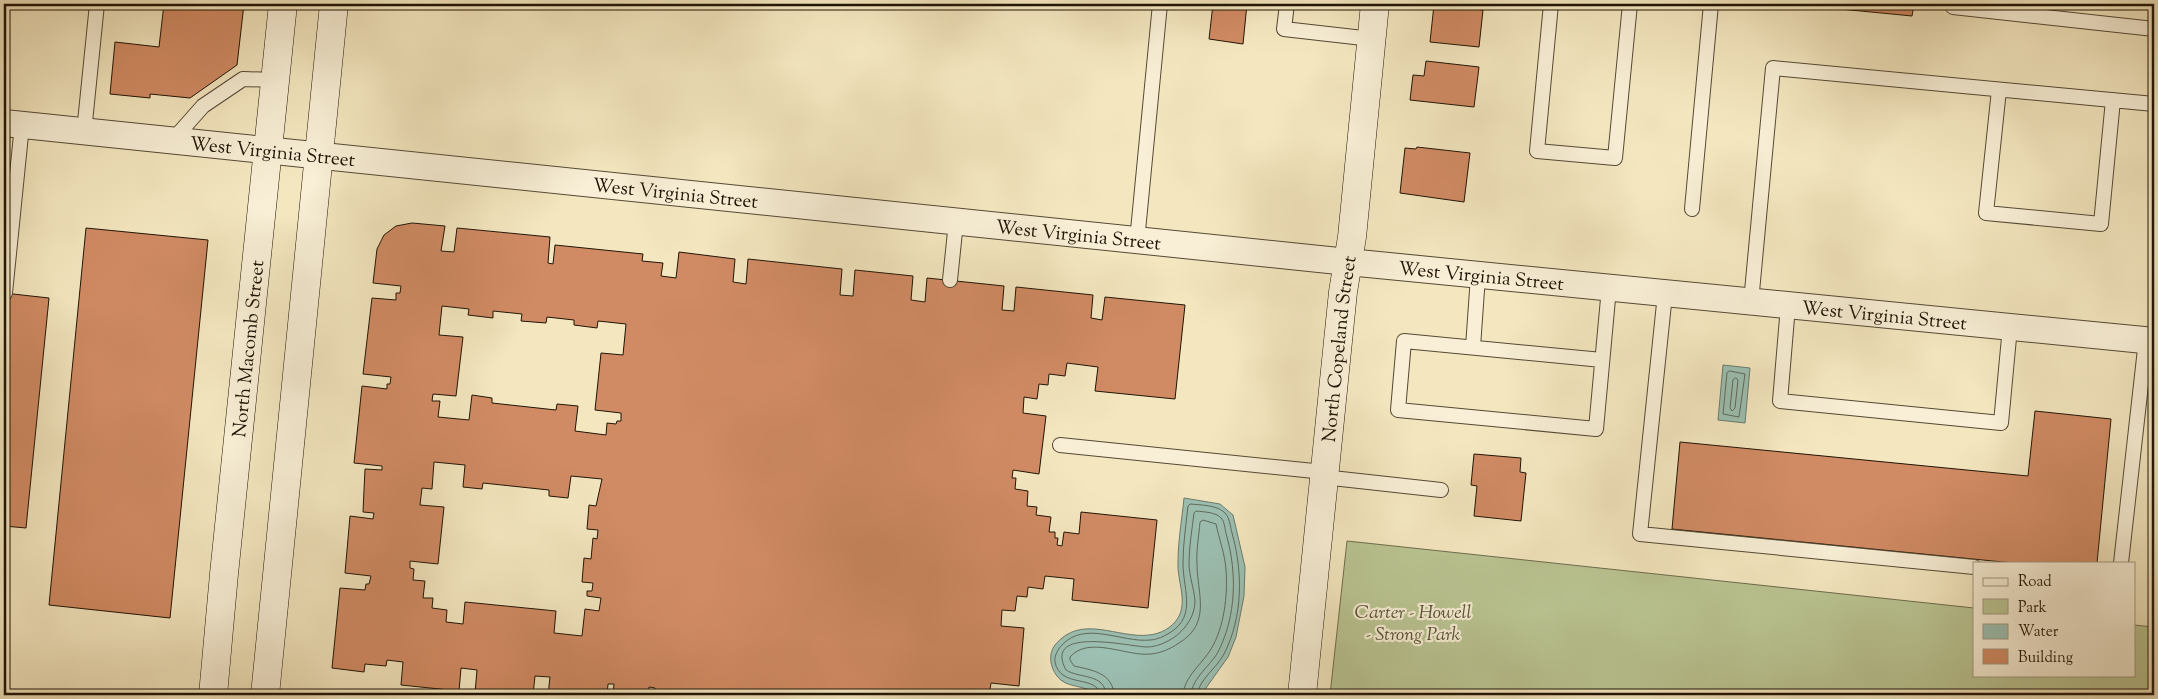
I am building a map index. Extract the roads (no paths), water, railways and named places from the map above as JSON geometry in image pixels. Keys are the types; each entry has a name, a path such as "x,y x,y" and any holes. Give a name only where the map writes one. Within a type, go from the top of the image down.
{"main road":[{"name":"North Macomb Street","path":"213,695 283,4"},
{"path":"265,695 334,4"},
{"name":"North Copeland Street","path":"1302,695 1324,474 1352,237 1375,4"}],"street":[{"name":"West Virginia Street","path":"13,124 1478,276 2150,340"}],"lane":[{"path":"84,132 97,4"},
{"path":"1137,241 1160,4"},
{"path":"1287,4 1284,29 1372,39"},
{"path":"1551,4 1537,151 1615,158 1630,4"},
{"path":"1692,209 1711,4"},
{"path":"1953,4 1952,7 2046,11 2154,29"},
{"path":"1751,302 1773,68 2154,104"},
{"path":"172,142 203,106 243,79 274,80"},
{"path":"1999,90 1986,213 2101,224 2113,100"},
{"path":"5,293 13,124"},
{"path":"950,280 956,222"},
{"path":"1473,347 1478,276"},
{"path":"1602,360 1404,341 1398,410 1596,429 1609,288"},
{"path":"1665,294 1640,534 1973,567"},
{"path":"1788,306 1780,401 2001,423 2010,327"},
{"path":"2122,562 2150,340"},
{"path":"1060,445 1324,474 1441,490"}],"water":[{"path":"1723,365 1750,368 1745,423 1718,420"},
{"path":"1184,498 1220,504 1233,515 1245,567 1244,596 1236,637 1228,657 1201,695 1097,695 1087,689 1061,680 1053,669 1051,652 1055,645 1065,636 1076,630 1088,629 1149,635 1169,628 1178,618 1182,605 1178,562"}],"park label":[{"name":"Carter - Howell - Strong Park","path":"1413,622"}]}
